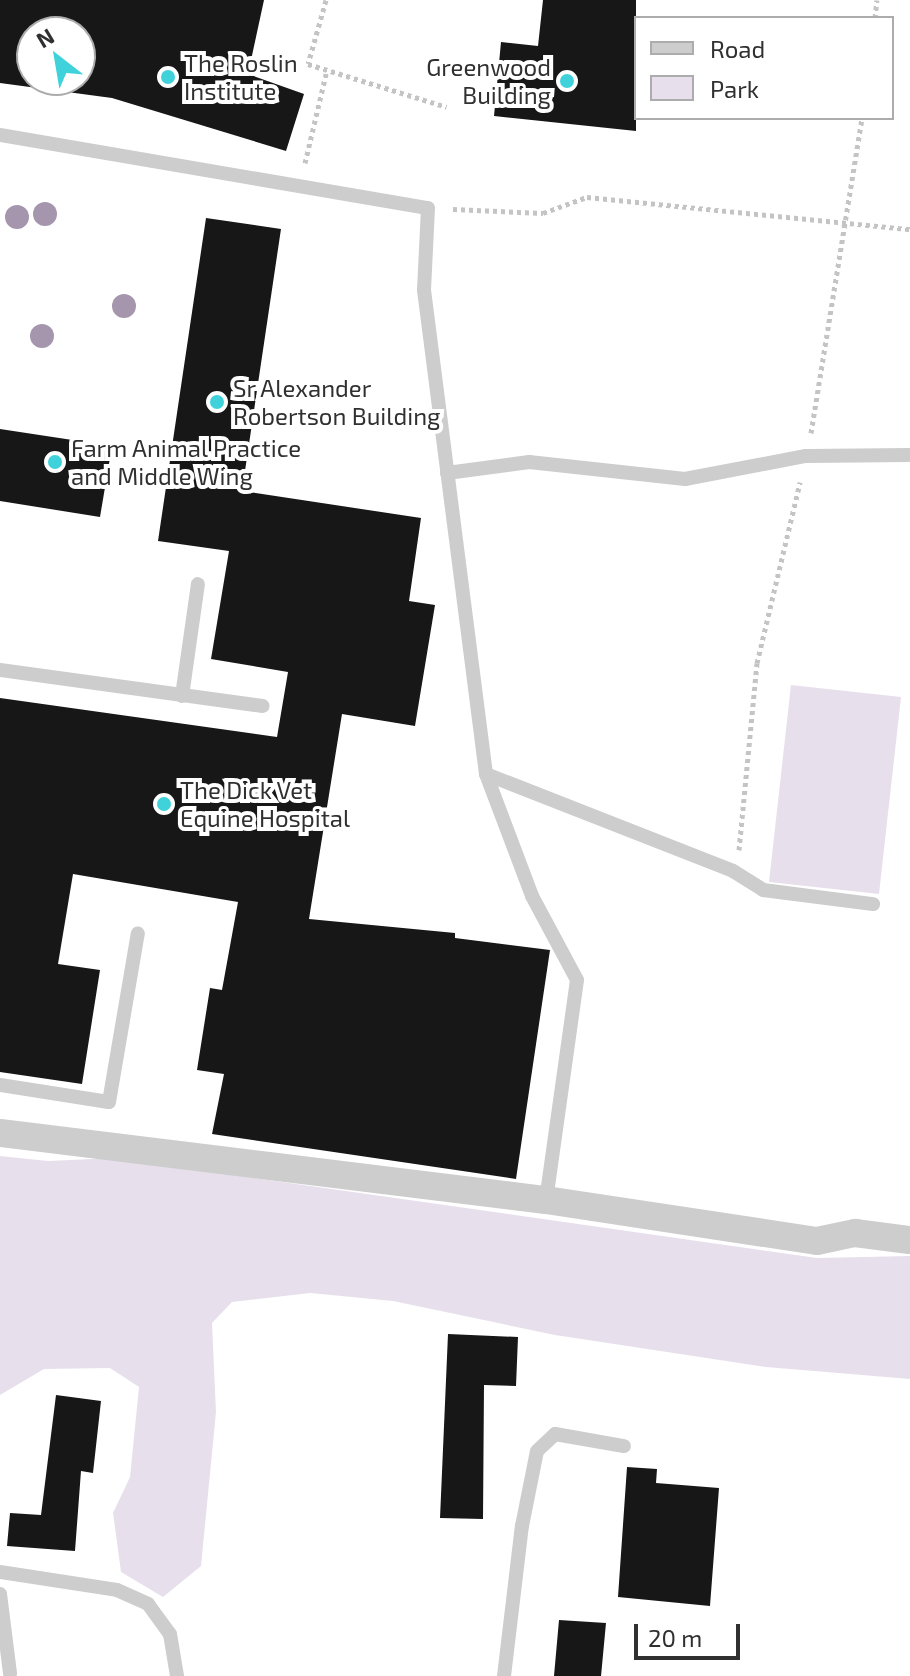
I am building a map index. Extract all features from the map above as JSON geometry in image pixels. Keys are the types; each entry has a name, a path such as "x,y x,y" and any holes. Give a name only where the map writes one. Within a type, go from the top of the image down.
{"street":[{"path":"0,1133 546,1200 817,1241 855,1233 910,1240"}],"lane":[{"path":"0,135 428,208 424,290 486,774 532,896 577,980 546,1200"},
{"path":"447,473 529,462 685,479 806,456 910,455"},
{"path":"182,696 198,584"},
{"path":"0,670 263,706"},
{"path":"486,774 733,871 763,890 873,904"},
{"path":"0,1085 109,1102 138,933"},
{"path":"504,1676 522,1526 537,1451 555,1434 624,1446"},
{"path":"0,1572 117,1590 148,1604 170,1634 177,1676"},
{"path":"0,1594 10,1673"}],"path":[{"path":"326,0 308,64 447,107"},
{"path":"299,187 327,70"},
{"path":"733,871 757,663 806,456 849,222 862,120"},
{"path":"428,208 543,213 587,197 910,229"}],"green space":[{"path":"791,685 901,697 879,894 769,882"},
{"path":"0,1156 48,1161 114,1158 817,1258 910,1256 910,1379 766,1367 555,1335 393,1301 310,1293 232,1302 212,1323 216,1412 201,1566 163,1597 121,1572 113,1513 130,1477 139,1387 110,1368 44,1369 0,1395"}],"building":[{"name":"The Roslin Institute","path":"0,0 264,0 248,74 304,94 286,151 112,98 96,96 96,16 16,16 16,85 0,83"},
{"name":"Greenwood Building","path":"543,0 636,0 636,131 494,116 501,42 538,46"},
{"path":"206,218 281,229 242,491 421,518 409,601 435,605 415,726 342,714 309,919 455,933 455,938 550,950 516,1179 212,1134 224,1074 197,1070 210,988 222,990 238,902 73,874 58,964 100,970 82,1084 0,1072 0,698 277,737 288,672 211,659 229,551 158,541"},
{"name":"Farm Animal Practice and Middle Wing","path":"0,429 112,446 100,517 0,501"},
{"path":"448,1334 518,1337 516,1386 484,1385 483,1519 440,1518"},
{"path":"56,1395 101,1401 93,1473 81,1471 75,1551 7,1546 10,1513 41,1515"},
{"path":"627,1467 657,1469 656,1483 719,1488 710,1606 618,1597"},
{"path":"559,1620 606,1623 601,1676 554,1676"}],"place":[{"name":"The Roslin Institute","path":"168,77"},
{"name":"Greenwood Building","path":"567,81"},
{"name":"Sr Alexander Robertson Building","path":"217,402"},
{"name":"Farm Animal Practice and Middle Wing","path":"55,462"},
{"name":"The Dick Vet Equine Hospital","path":"164,804"}]}
